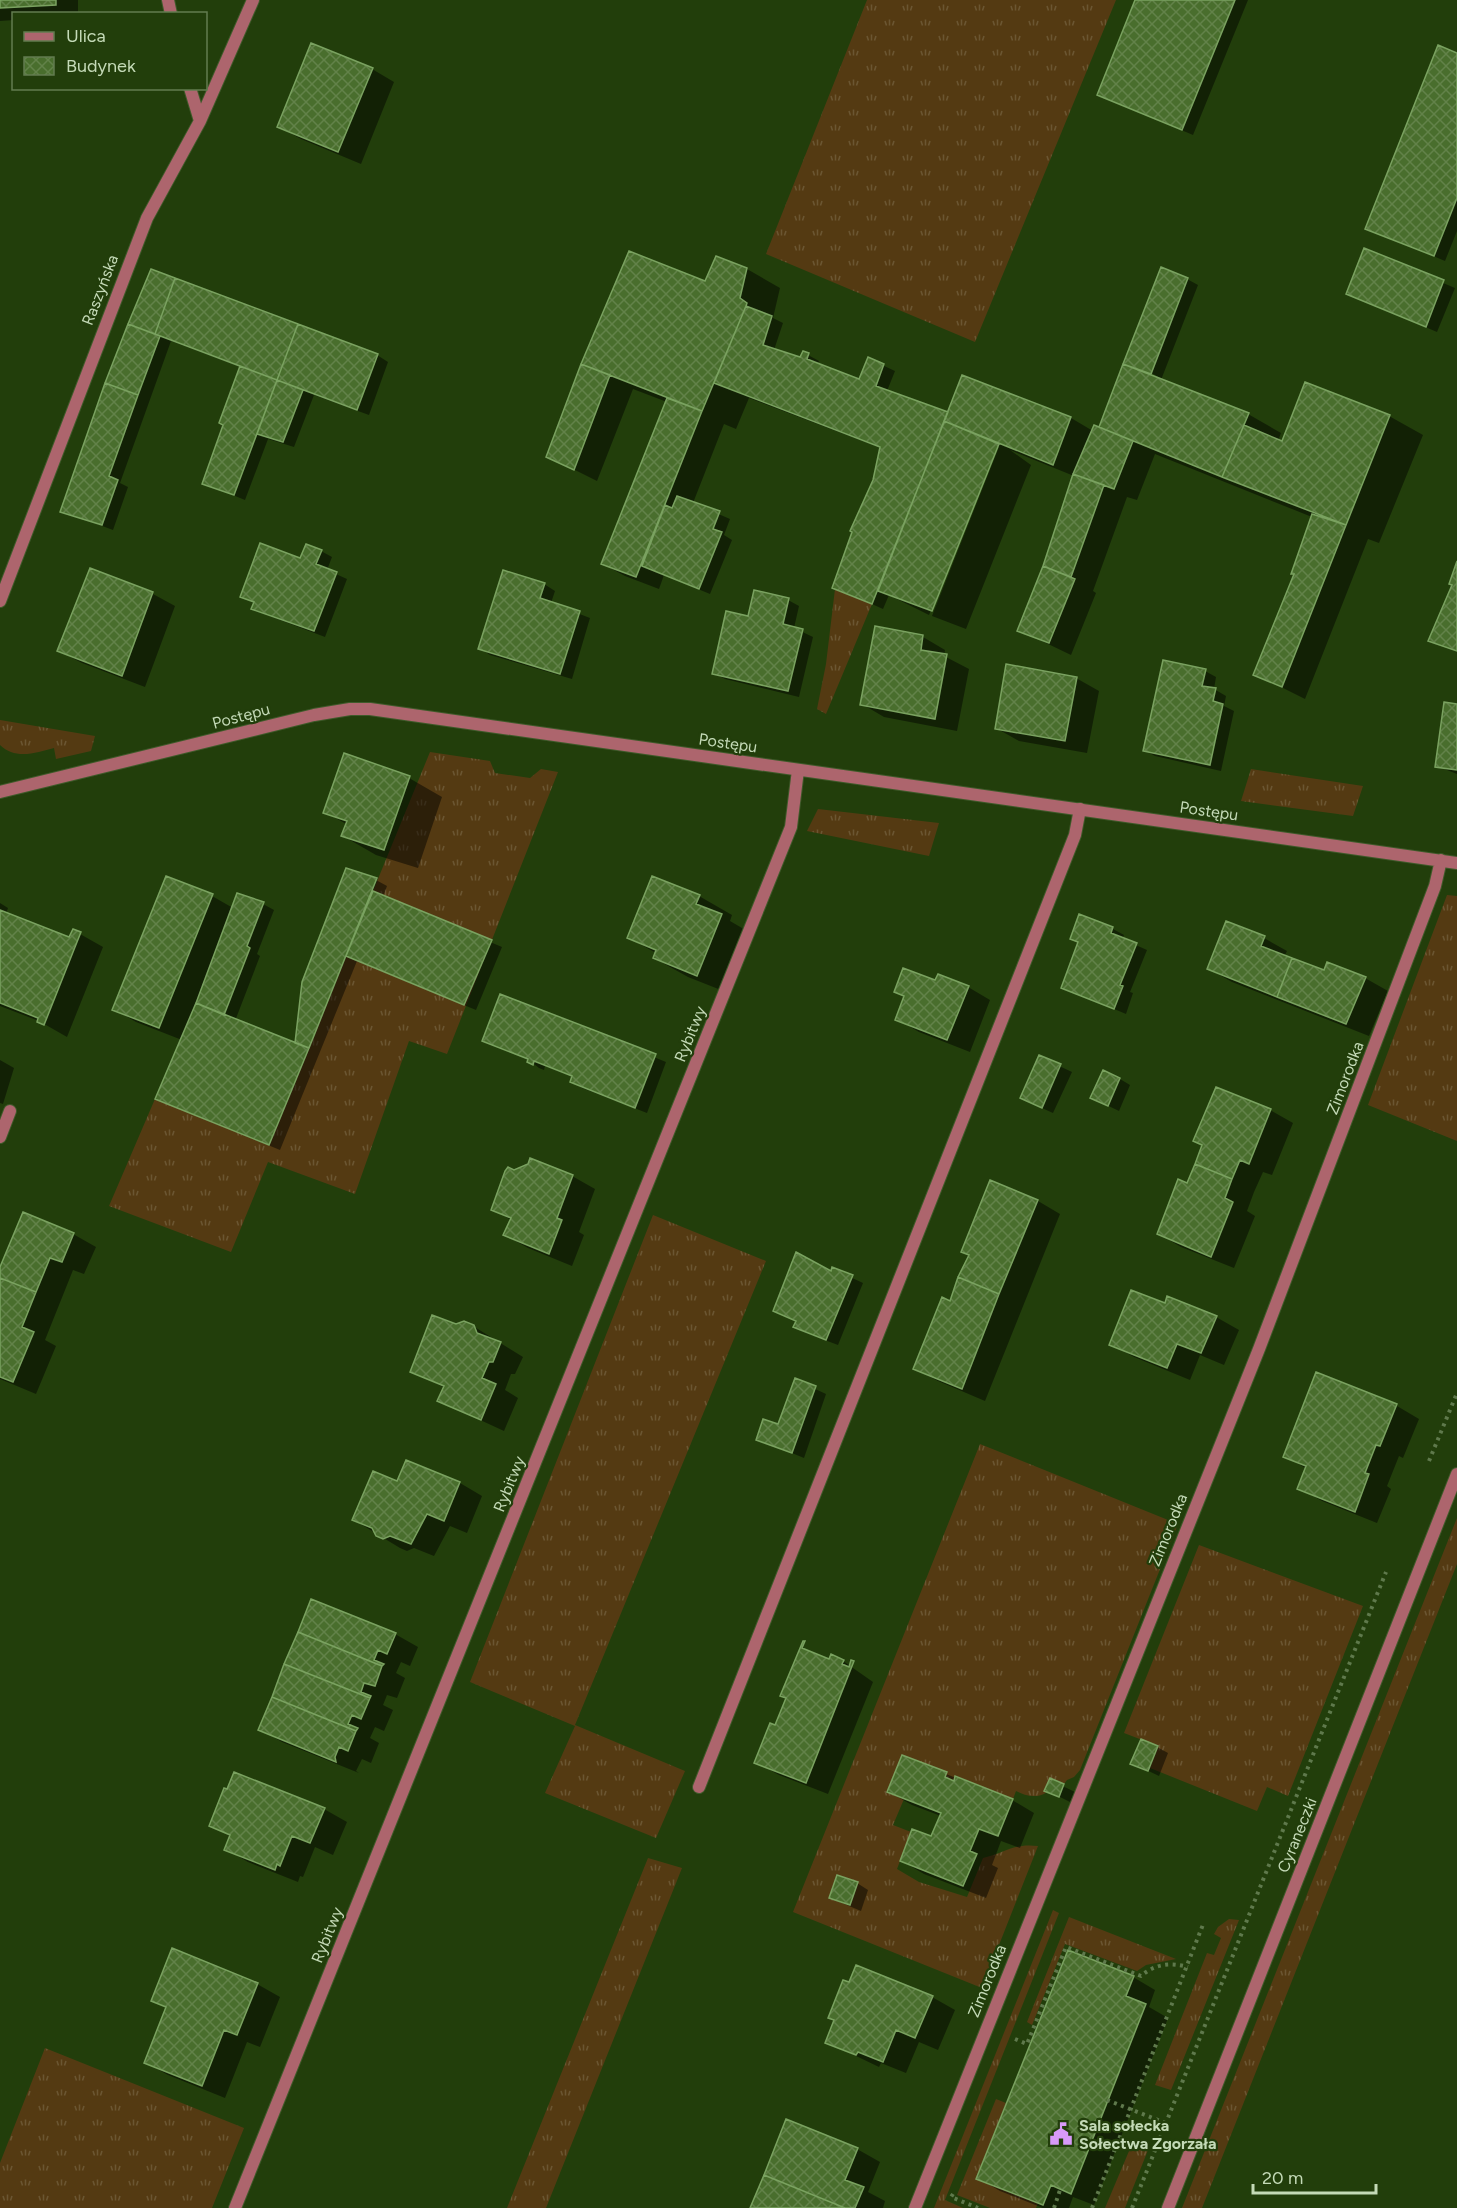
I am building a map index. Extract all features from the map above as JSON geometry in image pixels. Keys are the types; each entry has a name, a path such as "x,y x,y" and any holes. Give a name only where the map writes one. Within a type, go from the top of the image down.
{"street":[{"name":"Raszyńska","path":"0,601 143,228 200,121 254,0"},
{"path":"191,90 200,121"},
{"name":"Postępu","path":"0,792 314,715 350,709 414,715 1457,863"},
{"name":"Rybitwy","path":"235,2208 791,827 798,770"},
{"path":"699,1787 1075,836 1080,809"},
{"name":"Zimorodka","path":"915,2208 1259,1349 1426,908 1441,861"},
{"path":"0,1137 10,1111"},
{"name":"Cyraneczki","path":"1167,2208 1457,1474"}],"path":[{"path":"1426,1470 1457,1392"},
{"path":"1132,2208 1168,2124 1386,1571"},
{"path":"1092,2208 1204,1922"},
{"path":"1015,2039 1027,2044 1066,1947 1141,1976 1148,1970 1170,1962 1188,1967"},
{"path":"1011,2049 1019,2028"},
{"path":"1107,2100 1168,2124"},
{"path":"956,2187 951,2198 978,2208"},
{"path":"1054,2208 1060,2190"}],"green space":[{"path":"867,0 1116,0 975,342 766,254"},
{"path":"835,589 872,604 826,714 817,709 826,664"},
{"path":"0,720 95,736 91,751 56,759 54,748 19,754 6,750 0,745"},
{"path":"430,752 490,761 495,773 530,778 541,769 558,772 447,1054 409,1041 355,1194 268,1162 231,1252 109,1206 155,1099 269,1145"},
{"path":"1251,769 1363,786 1353,816 1241,801"},
{"path":"818,809 939,823 929,856 807,831"},
{"path":"1447,895 1457,896 1457,1141 1368,1105"},
{"path":"653,1215 766,1261 575,1725 685,1771 656,1838 545,1793 575,1726 470,1682"},
{"path":"980,1444 1178,1524 1080,1770 1074,1777 1064,1784 1050,1778 1044,1791 1047,1792 1039,1796 1032,1796 1016,1791 1013,1799 956,1776 954,1781 945,1777 946,1772 902,1755 887,1792 904,1799 893,1825 911,1832 897,1869 919,1882 967,1897 983,1858 1016,1847 1038,1846 982,1988 793,1912"},
{"path":"1457,1518 1457,1564 1202,2208 1182,2208"},
{"path":"1199,1545 1363,1606 1288,1796 1267,1787 1257,1811 1150,1768 1158,1746 1124,1733"},
{"path":"648,1858 682,1868 546,2208 507,2208"},
{"path":"1053,1910 1059,1913 945,2200 963,2208 934,2208"},
{"path":"1069,1917 1176,1959 1146,1965 1137,1971 1065,1944 1032,2025 1027,2022"},
{"path":"1229,1919 1239,1920 1171,2090 1155,2085 1207,1953 1214,1955 1221,1938 1214,1934 1218,1927"},
{"path":"45,2048 244,2128 212,2208 0,2208 0,2163"},
{"path":"996,2099 1006,2103 976,2179 1038,2203 1036,2208 990,2208 957,2195"},
{"path":"1132,2144 1148,2150 1125,2208 1105,2208"}],"building":[{"path":"0,0 56,0 56,5 0,8"},
{"path":"1135,0 1235,0 1182,130 1097,95"},
{"path":"311,43 373,68 338,152 277,127"},
{"path":"1438,45 1457,53 1457,198 1434,256 1365,229"},
{"path":"1364,248 1444,280 1426,327 1346,294"},
{"path":"629,251 705,281 716,256 747,268 740,298 747,303 702,411 581,364"},
{"path":"1161,267 1188,278 1151,374 1123,364"},
{"path":"151,269 175,278 155,334 128,324"},
{"path":"175,278 298,324 277,380 155,334"},
{"path":"746,306 772,316 763,345 800,357 803,351 809,353 807,359 859,379 868,357 884,364 876,386 948,412 872,604 832,588 852,532 850,531 873,480 880,447 714,383"},
{"path":"128,324 160,336 138,395 105,383"},
{"path":"298,324 378,354 357,410 277,380"},
{"path":"581,364 610,375 574,470 546,457"},
{"path":"1123,364 1249,413 1222,477 1099,427"},
{"path":"240,366 277,380 234,495 202,484 223,425 219,423"},
{"path":"962,375 1071,417 1053,465 944,421"},
{"path":"277,380 303,390 283,442 257,434"},
{"path":"1305,382 1390,415 1346,525 1222,477 1244,425 1282,441"},
{"path":"105,383 138,395 109,476 118,480 102,525 60,512"},
{"path":"667,398 702,411 636,577 601,564"},
{"path":"944,421 999,444 932,611 878,591"},
{"path":"1094,425 1133,441 1114,489 1073,474"},
{"path":"1073,474 1104,485 1071,577 1043,566"},
{"path":"677,496 720,511 713,529 722,532 699,589 642,566 665,505 672,508"},
{"path":"1312,514 1346,525 1282,687 1253,675 1294,574 1291,574"},
{"path":"260,543 300,558 306,544 322,550 316,564 337,572 314,631 251,609 254,602 240,597"},
{"path":"1457,561 1457,651 1428,641 1452,585 1449,584"},
{"path":"1043,566 1075,579 1049,643 1017,631"},
{"path":"90,568 153,592 122,676 57,651"},
{"path":"503,570 545,583 540,598 580,611 560,674 478,649"},
{"path":"754,590 789,598 783,624 803,629 788,691 712,674 726,611 748,616"},
{"path":"875,626 923,635 921,650 947,654 935,719 860,705"},
{"path":"1163,660 1206,669 1202,686 1216,688 1213,701 1223,704 1210,765 1143,751"},
{"path":"1006,664 1077,677 1065,741 995,729"},
{"path":"1444,702 1457,704 1457,770 1435,767"},
{"path":"344,753 410,776 384,850 341,836 347,821 323,813"},
{"path":"346,868 377,878 309,1048 295,1043 302,982"},
{"path":"166,876 213,894 159,1028 112,1010"},
{"path":"652,876 700,895 696,904 722,914 697,976 653,958 656,950 627,938"},
{"path":"373,891 492,940 464,1005 346,956"},
{"path":"237,893 264,902 247,946 250,948 224,1015 196,1003"},
{"path":"0,910 69,937 73,929 81,932 44,1025 37,1022 38,1018 0,1003"},
{"path":"1079,914 1113,927 1111,933 1137,943 1120,985 1123,986 1114,1009 1061,988 1078,942 1070,939"},
{"path":"1226,921 1265,936 1261,946 1292,958 1277,997 1207,969"},
{"path":"1292,958 1324,970 1327,962 1366,977 1346,1024 1277,997"},
{"path":"903,968 935,980 938,974 969,986 947,1040 895,1020 904,996 894,992"},
{"path":"500,994 656,1054 635,1108 570,1082 572,1076 534,1061 533,1065 527,1062 528,1059 482,1041"},
{"path":"196,1003 309,1048 269,1145 155,1099"},
{"path":"1039,1055 1061,1064 1042,1108 1020,1098"},
{"path":"1103,1070 1120,1078 1108,1106 1090,1098"},
{"path":"1216,1087 1271,1109 1249,1164 1240,1160 1232,1179 1195,1164 1202,1145 1193,1141"},
{"path":"530,1158 573,1175 557,1218 562,1220 549,1254 503,1235 511,1218 491,1210 508,1167 514,1170 528,1164"},
{"path":"1195,1164 1232,1179 1225,1198 1233,1202 1211,1257 1157,1234 1178,1179 1187,1183"},
{"path":"990,1180 1038,1200 999,1294 958,1277 969,1255 961,1252"},
{"path":"23,1212 74,1233 62,1262 50,1258 36,1292 0,1278 0,1267"},
{"path":"796,1252 831,1271 832,1267 853,1275 826,1340 793,1327 796,1321 773,1311"},
{"path":"958,1277 999,1294 962,1389 913,1369 942,1297 950,1301"},
{"path":"0,1278 36,1292 22,1327 34,1332 13,1382 0,1377"},
{"path":"1131,1290 1165,1303 1167,1296 1217,1316 1201,1353 1177,1344 1167,1368 1109,1345"},
{"path":"432,1315 456,1324 464,1321 474,1325 477,1333 501,1342 493,1362 489,1362 482,1378 496,1384 481,1420 437,1401 444,1386 410,1372"},
{"path":"1316,1372 1397,1404 1380,1446 1376,1445 1365,1473 1369,1474 1355,1512 1297,1489 1306,1466 1283,1457"},
{"path":"795,1378 816,1386 792,1453 756,1440 763,1419 778,1424"},
{"path":"406,1460 460,1482 444,1521 427,1514 411,1544 390,1536 383,1539 376,1536 372,1528 352,1520 373,1471 397,1481"},
{"path":"311,1599 396,1633 387,1654 378,1650 374,1660 384,1664 382,1666 298,1632"},
{"path":"298,1632 382,1666 375,1686 364,1683 361,1692 371,1696 370,1698 284,1664"},
{"path":"803,1641 805,1641 802,1648 829,1659 831,1654 844,1660 842,1664 849,1667 851,1660 854,1661 806,1783 754,1763 770,1723 775,1725 786,1698 780,1696"},
{"path":"284,1664 370,1698 361,1719 352,1715 348,1724 358,1728 356,1731 272,1697"},
{"path":"272,1697 356,1731 348,1751 339,1747 335,1757 336,1762 258,1730"},
{"path":"1141,1739 1158,1746 1148,1771 1130,1764"},
{"path":"902,1755 947,1772 945,1777 954,1781 955,1776 1013,1799 998,1836 979,1829 970,1851 977,1854 963,1886 900,1861 912,1829 931,1836 941,1813 887,1792"},
{"path":"234,1772 325,1808 310,1843 292,1836 280,1866 277,1864 275,1870 224,1850 230,1835 209,1826 224,1788 227,1789"},
{"path":"1050,1778 1064,1784 1059,1797 1044,1791"},
{"path":"837,1875 858,1882 850,1905 829,1898"},
{"path":"172,1948 258,1983 237,2035 224,2030 202,2086 144,2063 166,2007 151,2001"},
{"path":"1068,1950 1134,1976 1126,1996 1146,2004 1071,2194 1051,2185 1043,2205 976,2179"},
{"path":"856,1965 933,1996 915,2038 896,2030 883,2062 825,2043 834,2020 828,2018 843,1980 849,1982"},
{"path":"786,2119 858,2148 845,2180 864,2187 855,2208 845,2208 764,2175"},
{"path":"764,2175 845,2208 750,2208"}],"place":[{"name":"Sala sołecka Sołectwa Zgorzała","path":"1061,2134"}]}
